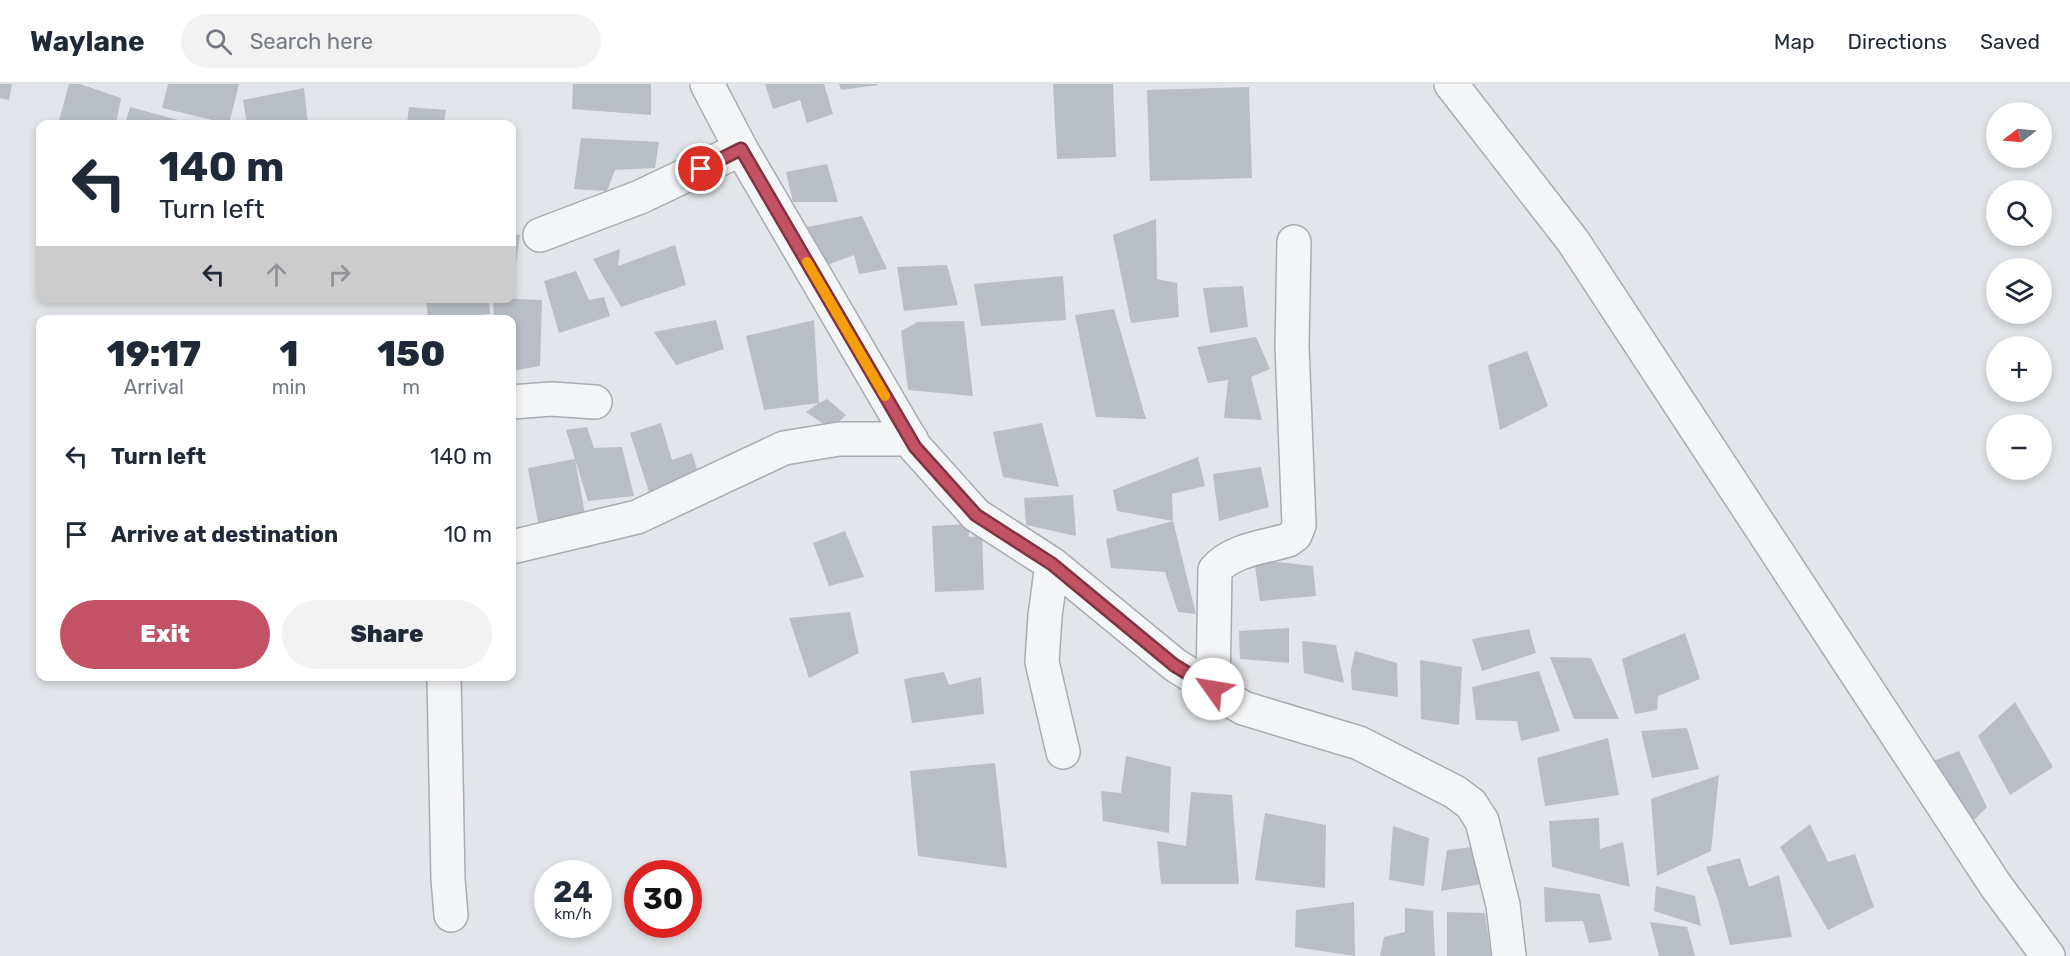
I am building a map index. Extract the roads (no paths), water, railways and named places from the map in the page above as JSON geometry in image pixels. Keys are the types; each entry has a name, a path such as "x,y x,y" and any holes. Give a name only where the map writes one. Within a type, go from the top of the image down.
{"street":[{"path":"707,84 741,149 911,439 976,515 1052,564 1174,665 1243,708 1359,742 1455,792 1471,804 1482,820 1503,905 1509,956"},
{"path":"1451,84 1573,242 1996,886 2048,956"},
{"path":"540,235 651,192 741,149"},
{"path":"1213,689 1215,570 1221,563 1234,556 1288,540 1295,535 1299,525 1292,346 1294,242"},
{"path":"516,402 551,399 595,402"},
{"path":"516,546 637,517 784,448 839,439 911,439"},
{"path":"1052,564 1042,662 1063,752"},
{"path":"444,681 451,915"}]}
